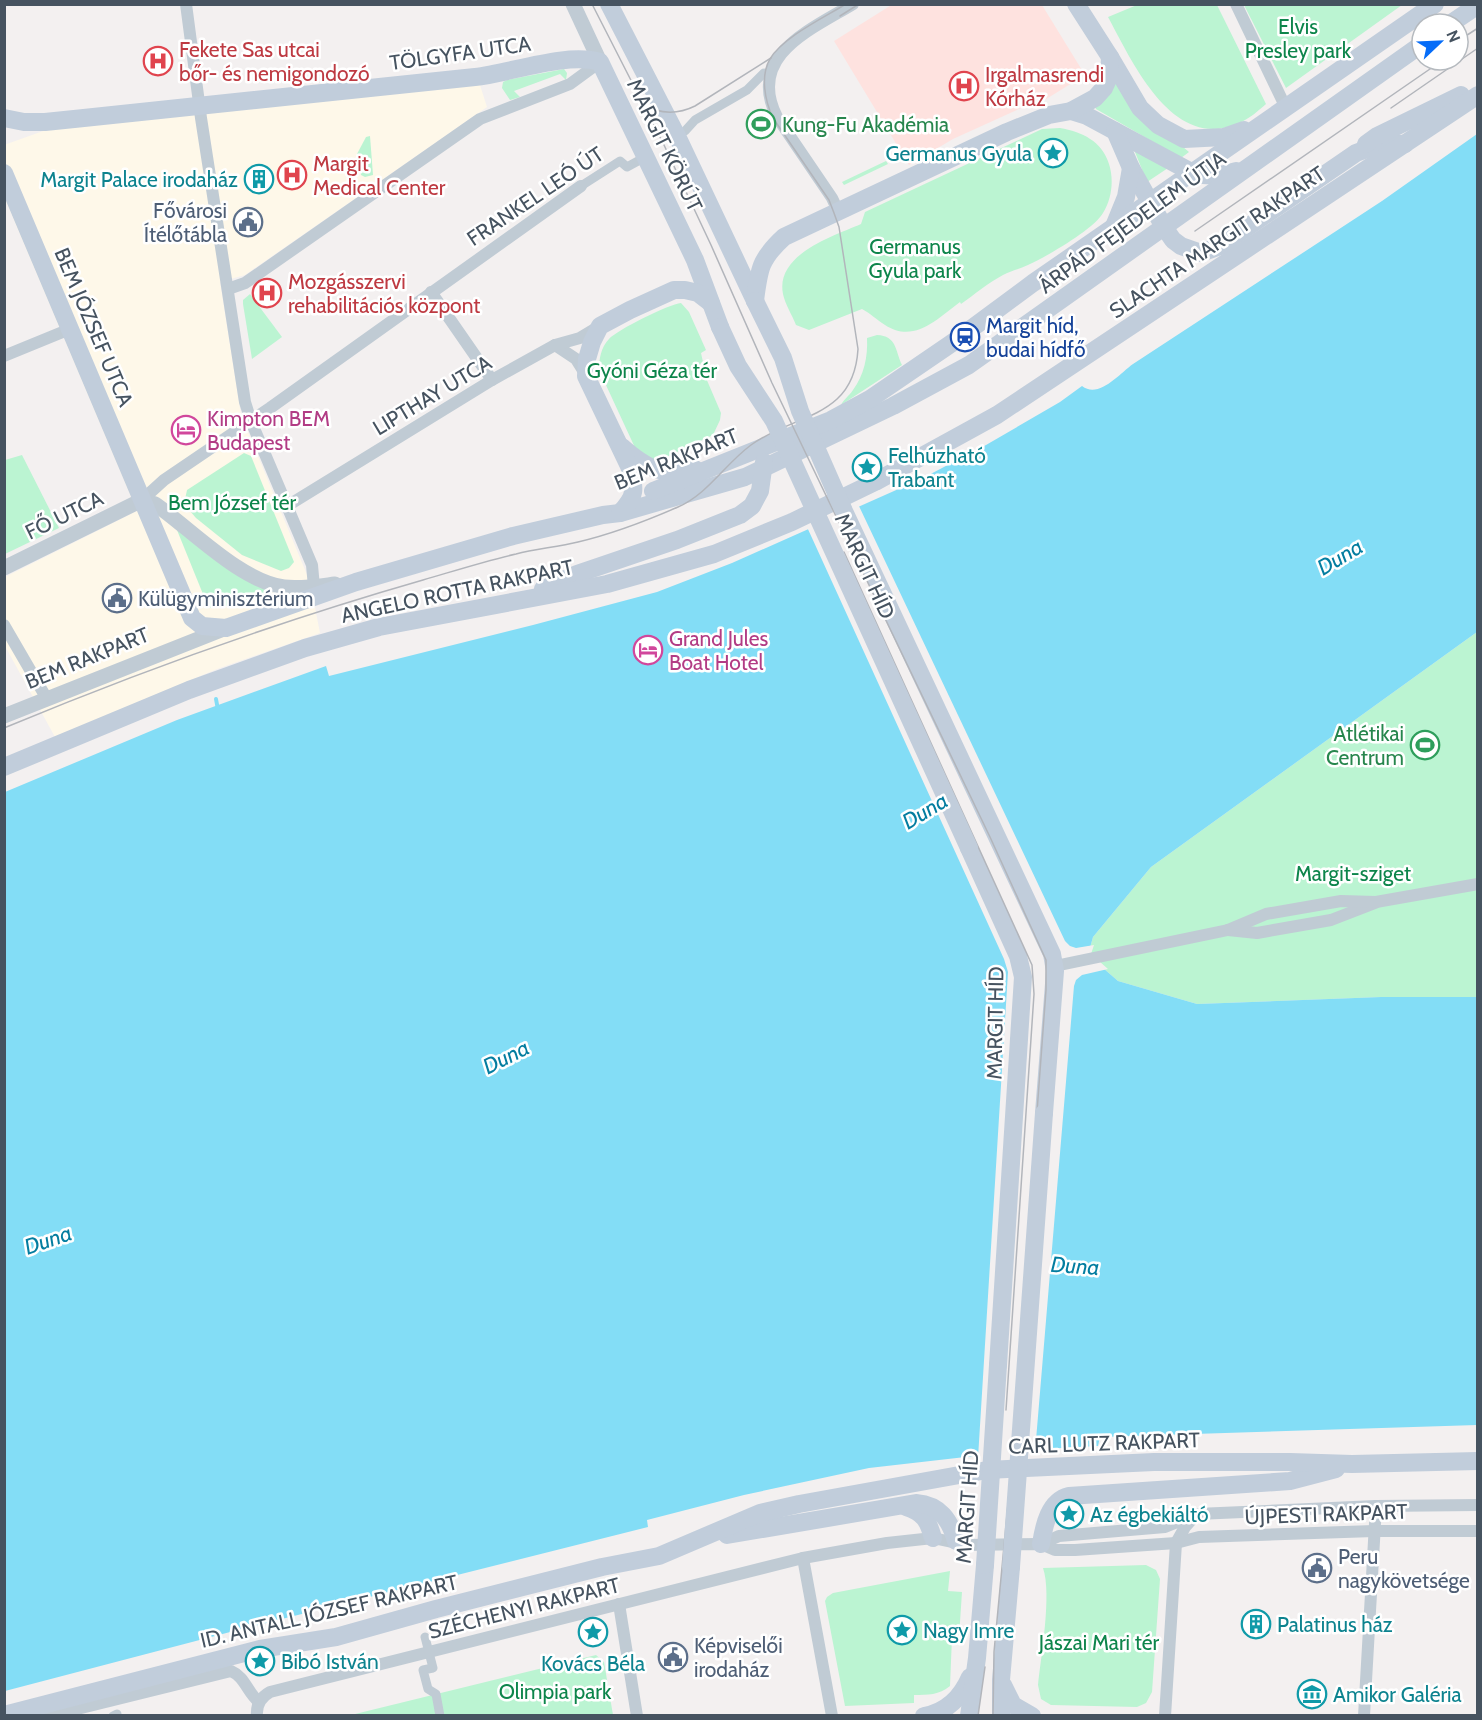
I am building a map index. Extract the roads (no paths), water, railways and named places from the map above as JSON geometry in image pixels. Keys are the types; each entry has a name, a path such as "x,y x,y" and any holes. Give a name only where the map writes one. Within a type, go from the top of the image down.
{"main road":[{"name":"MARGIT KÖRÚT","path":"609,4 753,288"},
{"name":"ÁRPÁD FEJEDELEM ÚTJA","path":"767,447 831,420 870,399 1150,202 1202,171 1270,118 1435,4"},
{"path":"1082,6 1140,108 1158,125 1184,139 1224,137 1270,118"},
{"name":"ÁRPÁD FEJEDELEM ÚTJA","path":"762,470 893,406 969,365 1410,52"},
{"path":"753,288 767,254 784,237 1007,132 1049,116 1071,111 1095,98 1104,88 1109,77 1110,57"},
{"name":"TÖLGYFA UTCA","path":"4,118 24,122 45,122 488,75 572,59 588,58 600,62"},
{"name":"MARGIT KÖRÚT","path":"600,62 695,260 712,305"},
{"path":"1115,131 1131,168 1164,227 1181,246 1201,253 1210,251 1356,153 1377,136 1478,87"},
{"name":"SLACHTA MARGIT RAKPART","path":"854,493 997,415 1478,95"},
{"path":"1071,111 1087,116 1202,171 1220,176 1244,169"},
{"path":"1184,139 1202,171 1192,208"},
{"path":"1356,153 1371,146 1405,144"},
{"path":"1113,229 1126,197 1131,168"},
{"name":"BEM JÓZSEF UTCA","path":"4,172 142,500"},
{"name":"MARGIT HÍD","path":"753,288 783,358 800,411 830,482 1048,943 1055,966 1001,1680 1004,1706"},
{"path":"611,514 632,499 634,482 586,376 587,359 592,342 600,326 674,290 698,293 712,305"},
{"name":"MARGIT HÍD","path":"712,305 738,366 778,431 1022,968 989,1515 977,1658 968,1681 966,1705"},
{"path":"618,444 638,461 660,471 675,472 720,465"},
{"path":"526,599 550,585 577,574 677,540 740,515 752,506 760,491 767,447"},
{"name":"BEM RAKPART","path":"632,499 767,447"},
{"name":"BEM RAKPART","path":"226,628 356,582 513,536 611,514 745,477 762,470"},
{"name":"ANGELO ROTTA RAKPART","path":"4,767 189,690 306,648 379,627 607,584 714,554 792,522 854,493"},
{"path":"142,500 192,618 202,626 226,628"},
{"name":"CARL LUTZ RAKPART","path":"705,1538 760,1513 789,1506 987,1470 1154,1462 1352,1464 1478,1461"},
{"path":"1041,1544 1051,1509 1064,1497 1290,1481 1352,1464"},
{"path":"705,1538 902,1505 925,1504 942,1513 950,1523 956,1541"},
{"path":"902,1505 920,1511 924,1515 933,1538"},
{"name":"ID. ANTALL JÓZSEF RAKPART","path":"4,1715 260,1649 336,1637 602,1567 659,1556 705,1538"},
{"path":"924,1716 966,1705"},
{"path":"1004,1706 1032,1716"}],"street":[{"path":"186,4 199,106 245,402 251,422 312,565 314,587"},
{"name":"MARGIT KÖRÚT","path":"573,4 600,62"},
{"path":"685,131 695,120 747,90 767,73 779,54 788,46 853,4"},
{"path":"1236,4 1286,108"},
{"path":"228,289 245,283 480,118 570,84 600,62"},
{"path":"767,73 771,105 777,117 832,198 838,211"},
{"name":"FRANKEL LEÓ ÚT","path":"251,422 581,186 620,161 627,167 638,161"},
{"path":"431,292 492,380"},
{"name":"LIPTHAY UTCA","path":"287,506 492,380 555,345 580,338 600,326"},
{"path":"4,356 70,329"},
{"path":"555,345 576,359 586,376"},
{"path":"251,422 164,480 142,500 161,508 228,562 258,578 283,587 314,587"},
{"name":"FŐ UTCA","path":"4,568 142,500"},
{"name":"BEM RAKPART","path":"314,587 356,582"},
{"path":"289,606 314,587"},
{"path":"4,625 47,699"},
{"name":"BEM RAKPART","path":"4,716 226,628"},
{"path":"1055,966 1228,930 1266,914 1341,901 1376,902 1478,884"},
{"path":"1228,930 1257,933 1331,920 1376,902"},
{"name":"ÚJPESTI RAKPART","path":"1197,1514 1376,1506 1478,1505"},
{"path":"1364,1716 1376,1506"},
{"path":"832,1716 803,1558 886,1543 933,1538 956,1541 966,1545 1041,1544 1059,1536 1166,1527 1197,1514"},
{"path":"1165,1716 1176,1543 1185,1527 1197,1514"},
{"name":"ÚJPESTI RAKPART","path":"1176,1543 1199,1538 1374,1531 1478,1531"},
{"path":"1041,1544 1055,1550 1075,1550 1176,1543"},
{"name":"SZÉCHENYI RAKPART","path":"259,1702 270,1692 803,1558"},
{"path":"619,1604 638,1716"},
{"path":"425,1637 433,1668 423,1670 428,1689 436,1694 440,1716"},
{"name":"ID. ANTALL JÓZSEF RAKPART","path":"32,1708 40,1713 57,1714 231,1671 242,1677 249,1694 259,1702"},
{"path":"257,1716 259,1702"}],"water":[{"name":"Duna","path":"1477,134 1477,632 1151,867 1093,937 1088,955 1118,981 1197,1004 1381,997 1477,997 1477,1425 1100,1437 1098,1446 1026,1450 869,1468 744,1495 647,1520 648,1527 5,1691 5,792 177,720 326,666 329,676 657,592 732,563 921,479 986,445 1060,402 1082,386 1095,389 1109,384 1133,364 1382,201"}],"waterway":[{"path":"216,699 218,710"}],"tram line":[{"path":"592,4 664,145 772,383 990,837 1046,960 1046,990 1009,1493 994,1652 993,1716"},
{"path":"4,728 159,667 316,612 493,560 591,539 654,517 689,501 751,445 834,402 846,389 854,372 858,349 839,227 829,200 773,118 764,81 770,59 784,43 846,4"},
{"path":"840,16 859,4"},
{"path":"1470,33 1478,28"},
{"path":"1391,108 1478,48"},
{"path":"641,104 654,110 668,112 688,109 771,58"},
{"path":"1195,231 1426,72"},
{"path":"844,552 1032,965 1034,994 1006,1410"},
{"path":"978,1716 985,1667"}],"place":[{"name":"Fekete Sas utcai bőr- és nemigondozó","path":"158,61"},
{"name":"Irgalmasrendi Kórház","path":"964,86"},
{"name":"Kung-Fu Akadémia","path":"761,124"},
{"name":"Germanus Gyula","path":"1053,153"},
{"name":"Margit Medical Center","path":"292,175"},
{"name":"Margit Palace irodaház","path":"259,179"},
{"name":"Fővárosi Ítélőtábla","path":"248,222"},
{"name":"Mozgásszervi rehabilitációs központ","path":"267,293"},
{"name":"Margit híd, budai hídfő","path":"965,337"},
{"name":"Kimpton BEM Budapest","path":"186,430"},
{"name":"Felhúzható Trabant","path":"867,467"},
{"name":"Külügyminisztérium","path":"117,598"},
{"name":"Grand Jules Boat Hotel","path":"648,650"},
{"name":"Atlétikai Centrum","path":"1425,745"},
{"name":"Az égbekiáltó","path":"1069,1514"},
{"name":"Peru nagykövetsége","path":"1317,1568"},
{"name":"Palatinus ház","path":"1256,1624"},
{"name":"Nagy Imre","path":"902,1630"},
{"name":"Kovács Béla","path":"593,1632"},
{"name":"Képviselői irodaház","path":"673,1657"},
{"name":"Bibó István","path":"260,1661"},
{"name":"Amikor Galéria","path":"1312,1694"}],"park label":[{"name":"Elvis Presley park","path":"1298,38"},
{"name":"Germanus Gyula park","path":"915,258"},
{"name":"Gyóni Géza tér","path":"652,370"},
{"name":"Bem József tér","path":"232,502"},
{"name":"Margit-sziget","path":"1353,873"},
{"name":"Jászai Mari tér","path":"1099,1642"},
{"name":"Olimpia park","path":"555,1691"}]}
